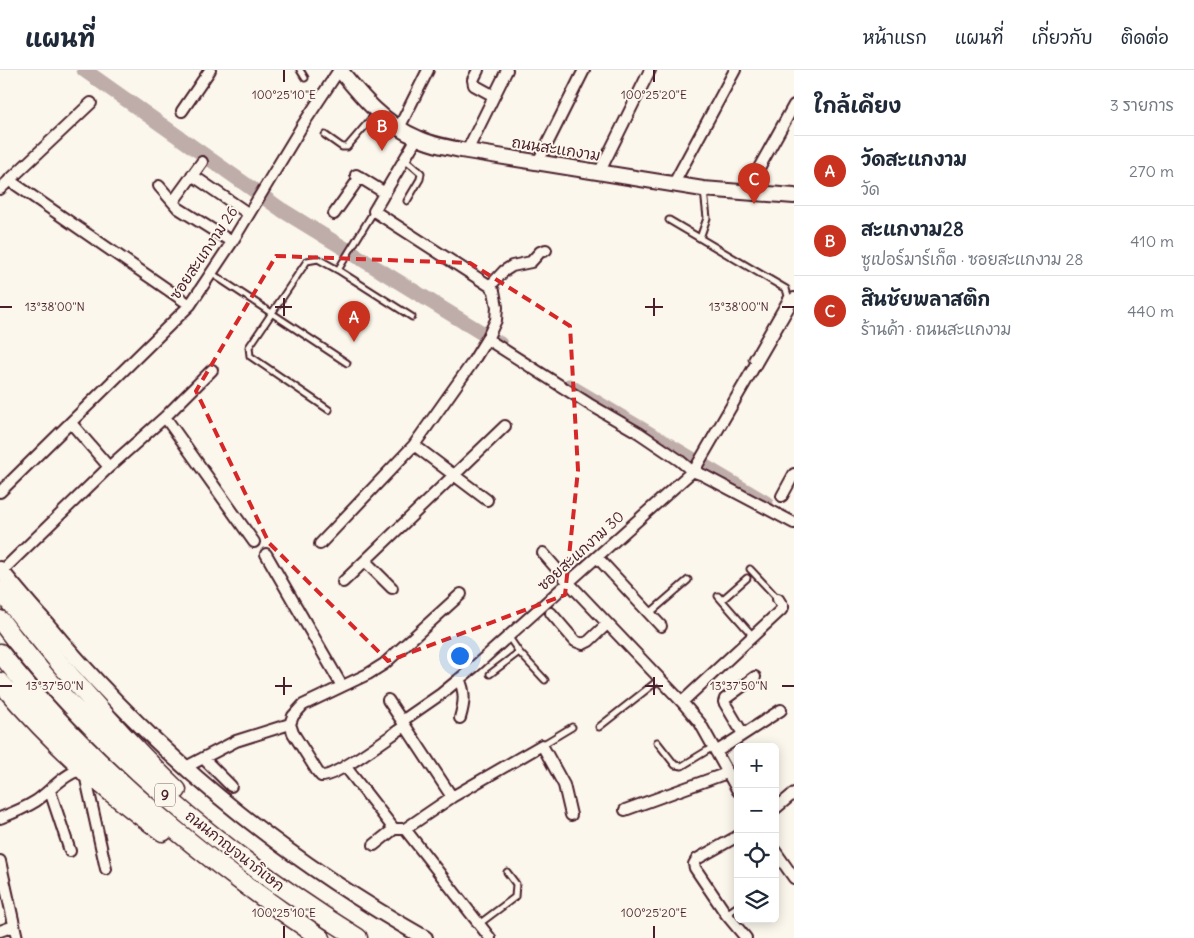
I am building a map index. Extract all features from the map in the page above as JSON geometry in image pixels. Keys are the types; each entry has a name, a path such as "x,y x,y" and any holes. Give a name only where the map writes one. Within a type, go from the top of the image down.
{"highway":[{"path":"0,590 75,682 140,754 217,828 294,896"},
{"name":"ถนนกาญจนาภิเษก","path":"0,620 20,647 44,674 142,774 219,841 294,896 358,938"},
{"name":"ถนนกาญจนาภิเษก","path":"0,653 52,712 127,787 193,844 249,888 321,938"},
{"path":"0,682 64,750 120,800 168,836 249,888"}],"main road":[{"name":"ถนนสะแกงาม","path":"339,70 359,94 377,111 396,126 417,138 466,151 673,185 794,196"},
{"path":"1,570 75,658 128,715 184,768 287,851 375,910 424,938"}],"street":[{"path":"182,111 210,70"},
{"name":"ซอยสะแกงาม 26","path":"0,492 190,305 232,242 302,126 339,70"},
{"path":"396,126 421,70"},
{"path":"396,126 428,70"},
{"path":"478,70 474,85 494,96"},
{"path":"466,151 507,70"},
{"path":"538,162 584,70"},
{"path":"599,173 650,70"},
{"path":"673,185 734,70"},
{"path":"0,189 91,103"},
{"path":"745,193 794,105"},
{"path":"320,544 414,446 472,363 494,326 497,307 494,291 490,286 374,211 417,138"},
{"path":"174,202 202,162"},
{"path":"192,175 249,214"},
{"path":"334,214 358,176 385,193"},
{"path":"10,180 190,305"},
{"path":"160,186 178,208 232,242"},
{"path":"490,286 504,271 512,266 531,262 540,252 546,250"},
{"name":"ซอยสะแกงาม 30","path":"290,724 293,733 322,776 326,777 345,766 404,723 459,679 694,470 794,298"},
{"path":"487,338 588,404 639,433 694,470 794,523"},
{"path":"1,570 212,370"},
{"path":"164,417 254,542"},
{"path":"71,422 109,467"},
{"path":"343,582 505,426"},
{"path":"414,446 487,500"},
{"path":"782,496 794,474"},
{"path":"543,553 700,723 736,788"},
{"path":"266,554 342,686"},
{"path":"596,556 661,626"},
{"path":"365,560 392,588"},
{"path":"184,768 236,741 290,724 292,716 303,705 368,674 384,664 462,594"},
{"path":"682,702 783,608 778,599"},
{"path":"551,613 579,643 584,644 607,624"},
{"path":"743,734 724,702 725,699 755,678"},
{"path":"459,679 464,698 464,706 460,718"},
{"path":"388,700 452,797"},
{"path":"715,749 781,710"},
{"path":"374,845 542,745 564,785 571,815"},
{"path":"203,758 231,786"},
{"path":"345,766 490,938"},
{"path":"0,818 22,810 50,791 70,774 79,771 86,779 106,869"},
{"path":"625,810 728,773"},
{"path":"50,791 70,851"},
{"path":"779,806 794,793"},
{"path":"734,838 697,859 694,864 726,914 746,938"},
{"path":"779,857 794,878"},
{"path":"0,861 1,873 17,938"},
{"path":"0,931 14,926"}],"lane":[{"path":"300,70 305,78"},
{"path":"325,135 342,147 347,147 377,111"},
{"path":"405,159 421,173 420,179 408,201"},
{"path":"700,238 707,218 703,189"},
{"path":"338,270 374,211"},
{"path":"669,220 786,288 788,296 752,359"},
{"path":"329,410 250,356 249,347 307,261 318,260 338,270 412,317"},
{"path":"211,273 347,363"},
{"path":"750,569 778,599"},
{"path":"747,578 720,598 753,636"},
{"path":"650,614 688,580"},
{"path":"508,636 519,652 545,680"},
{"path":"490,674 519,652"},
{"path":"599,727 660,680"},
{"path":"542,745 572,727"},
{"path":"657,742 675,765 679,766 715,749"},
{"path":"479,924 515,897 516,884 507,872"},
{"path":"726,914 734,909"}],"highlighted area":[{"path":"276,256 470,263 570,326 578,470 565,595 388,661 269,543 196,391"}],"waterway":[{"path":"84,70 282,210 500,344"},
{"path":"569,386 766,503"}],"place":[{"name":"สะแกงาม28","path":"382,151"},
{"name":"สินชัยพลาสติก","path":"754,204"},
{"name":"วัดสะแกงาม","path":"354,342"}]}
